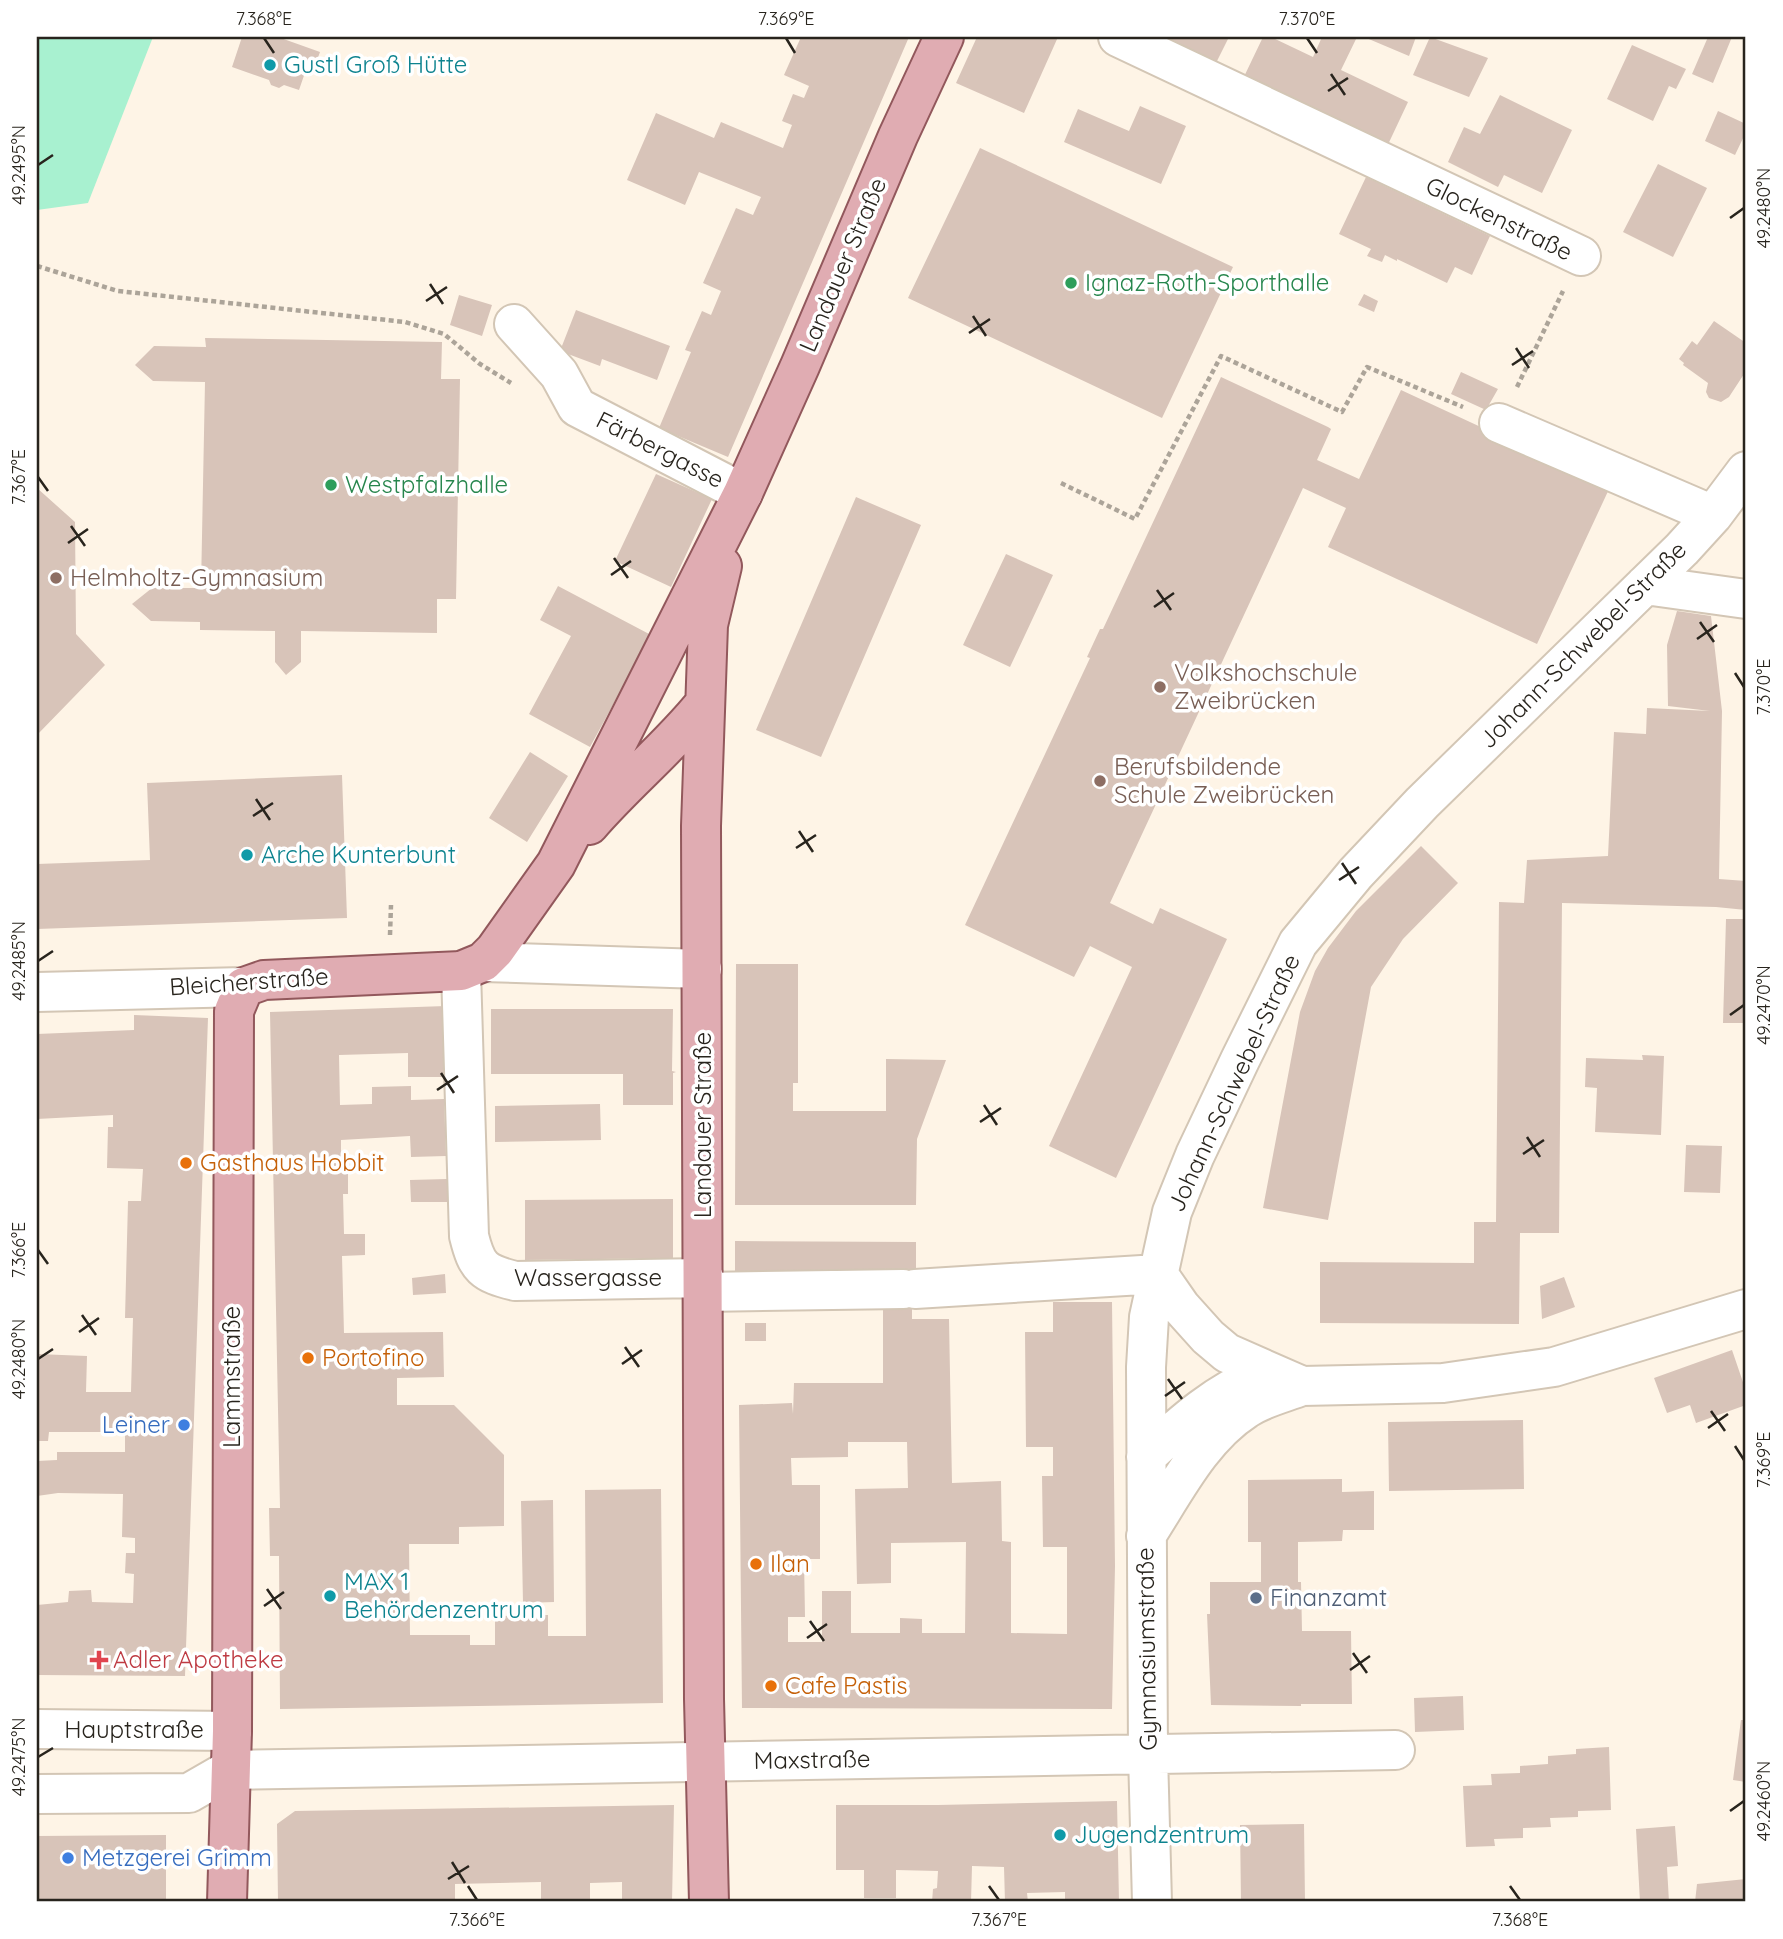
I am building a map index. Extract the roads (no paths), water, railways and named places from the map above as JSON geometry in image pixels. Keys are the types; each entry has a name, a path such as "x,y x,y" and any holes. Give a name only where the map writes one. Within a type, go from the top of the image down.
{"main road":[{"name":"Landauer Straße","path":"472,966 505,939 556,864 743,493 898,136 944,37"},
{"name":"Landauer Straße","path":"709,1902 701,826 708,625 743,493"},
{"path":"556,864 609,802 681,733 705,703"},
{"name":"Bleicherstraße","path":"244,987 264,980 472,966"},
{"name":"Lammstraße","path":"227,1902 232,1731 232,1027 234,1011 244,987"}],"street":[{"name":"Glockenstraße","path":"1118,37 1581,256"},
{"name":"Färbergasse","path":"514,324 559,374 578,407 743,493"},
{"path":"1499,422 1713,515"},
{"name":"Johann-Schwebel-Straße","path":"1146,1536 1146,1367 1149,1317 1172,1212 1195,1155 1298,943 1356,873 1422,803 1645,585 1713,515 1746,471"},
{"path":"1645,585 1746,599"},
{"name":"Wassergasse","path":"472,966 469,1236 475,1260 493,1276 515,1281 909,1289 1158,1274"},
{"name":"Bleicherstraße","path":"472,966 702,969"},
{"name":"Bleicherstraße","path":"37,992 244,987"},
{"path":"1158,1274 1181,1307 1208,1337 1227,1353 1302,1386 1443,1383 1554,1367 1746,1309"},
{"path":"1146,1457 1192,1414 1232,1387 1265,1372"},
{"name":"Gymnasiumstraße","path":"1152,1902 1146,1536 1190,1467 1223,1426 1249,1407 1302,1386"},
{"name":"Hauptstraße","path":"37,1729 232,1731"},
{"name":"Maxstraße","path":"229,1770 1395,1750"},
{"name":"Hauptstraße","path":"37,1794 189,1793 229,1770"}],"place":[{"name":"Gustl Groß Hütte","path":"270,65"},
{"name":"Ignaz-Roth-Sporthalle","path":"1071,283"},
{"name":"Westpfalzhalle","path":"331,485"},
{"name":"Helmholtz-Gymnasium","path":"56,578"},
{"name":"Volkshochschule Zweibrücken","path":"1160,687"},
{"name":"Berufsbildende Schule Zweibrücken","path":"1100,781"},
{"name":"Arche Kunterbunt","path":"247,855"},
{"name":"Gasthaus Hobbit","path":"186,1163"},
{"name":"Portofino","path":"308,1358"},
{"name":"Leiner","path":"184,1425"},
{"name":"Ilan","path":"756,1564"},
{"name":"MAX 1 Behördenzentrum","path":"330,1596"},
{"name":"Finanzamt","path":"1256,1598"},
{"name":"Adler Apotheke","path":"99,1660"},
{"name":"Cafe Pastis","path":"771,1686"},
{"name":"Jugendzentrum","path":"1060,1835"},
{"name":"Metzgerei Grimm","path":"68,1858"}]}
